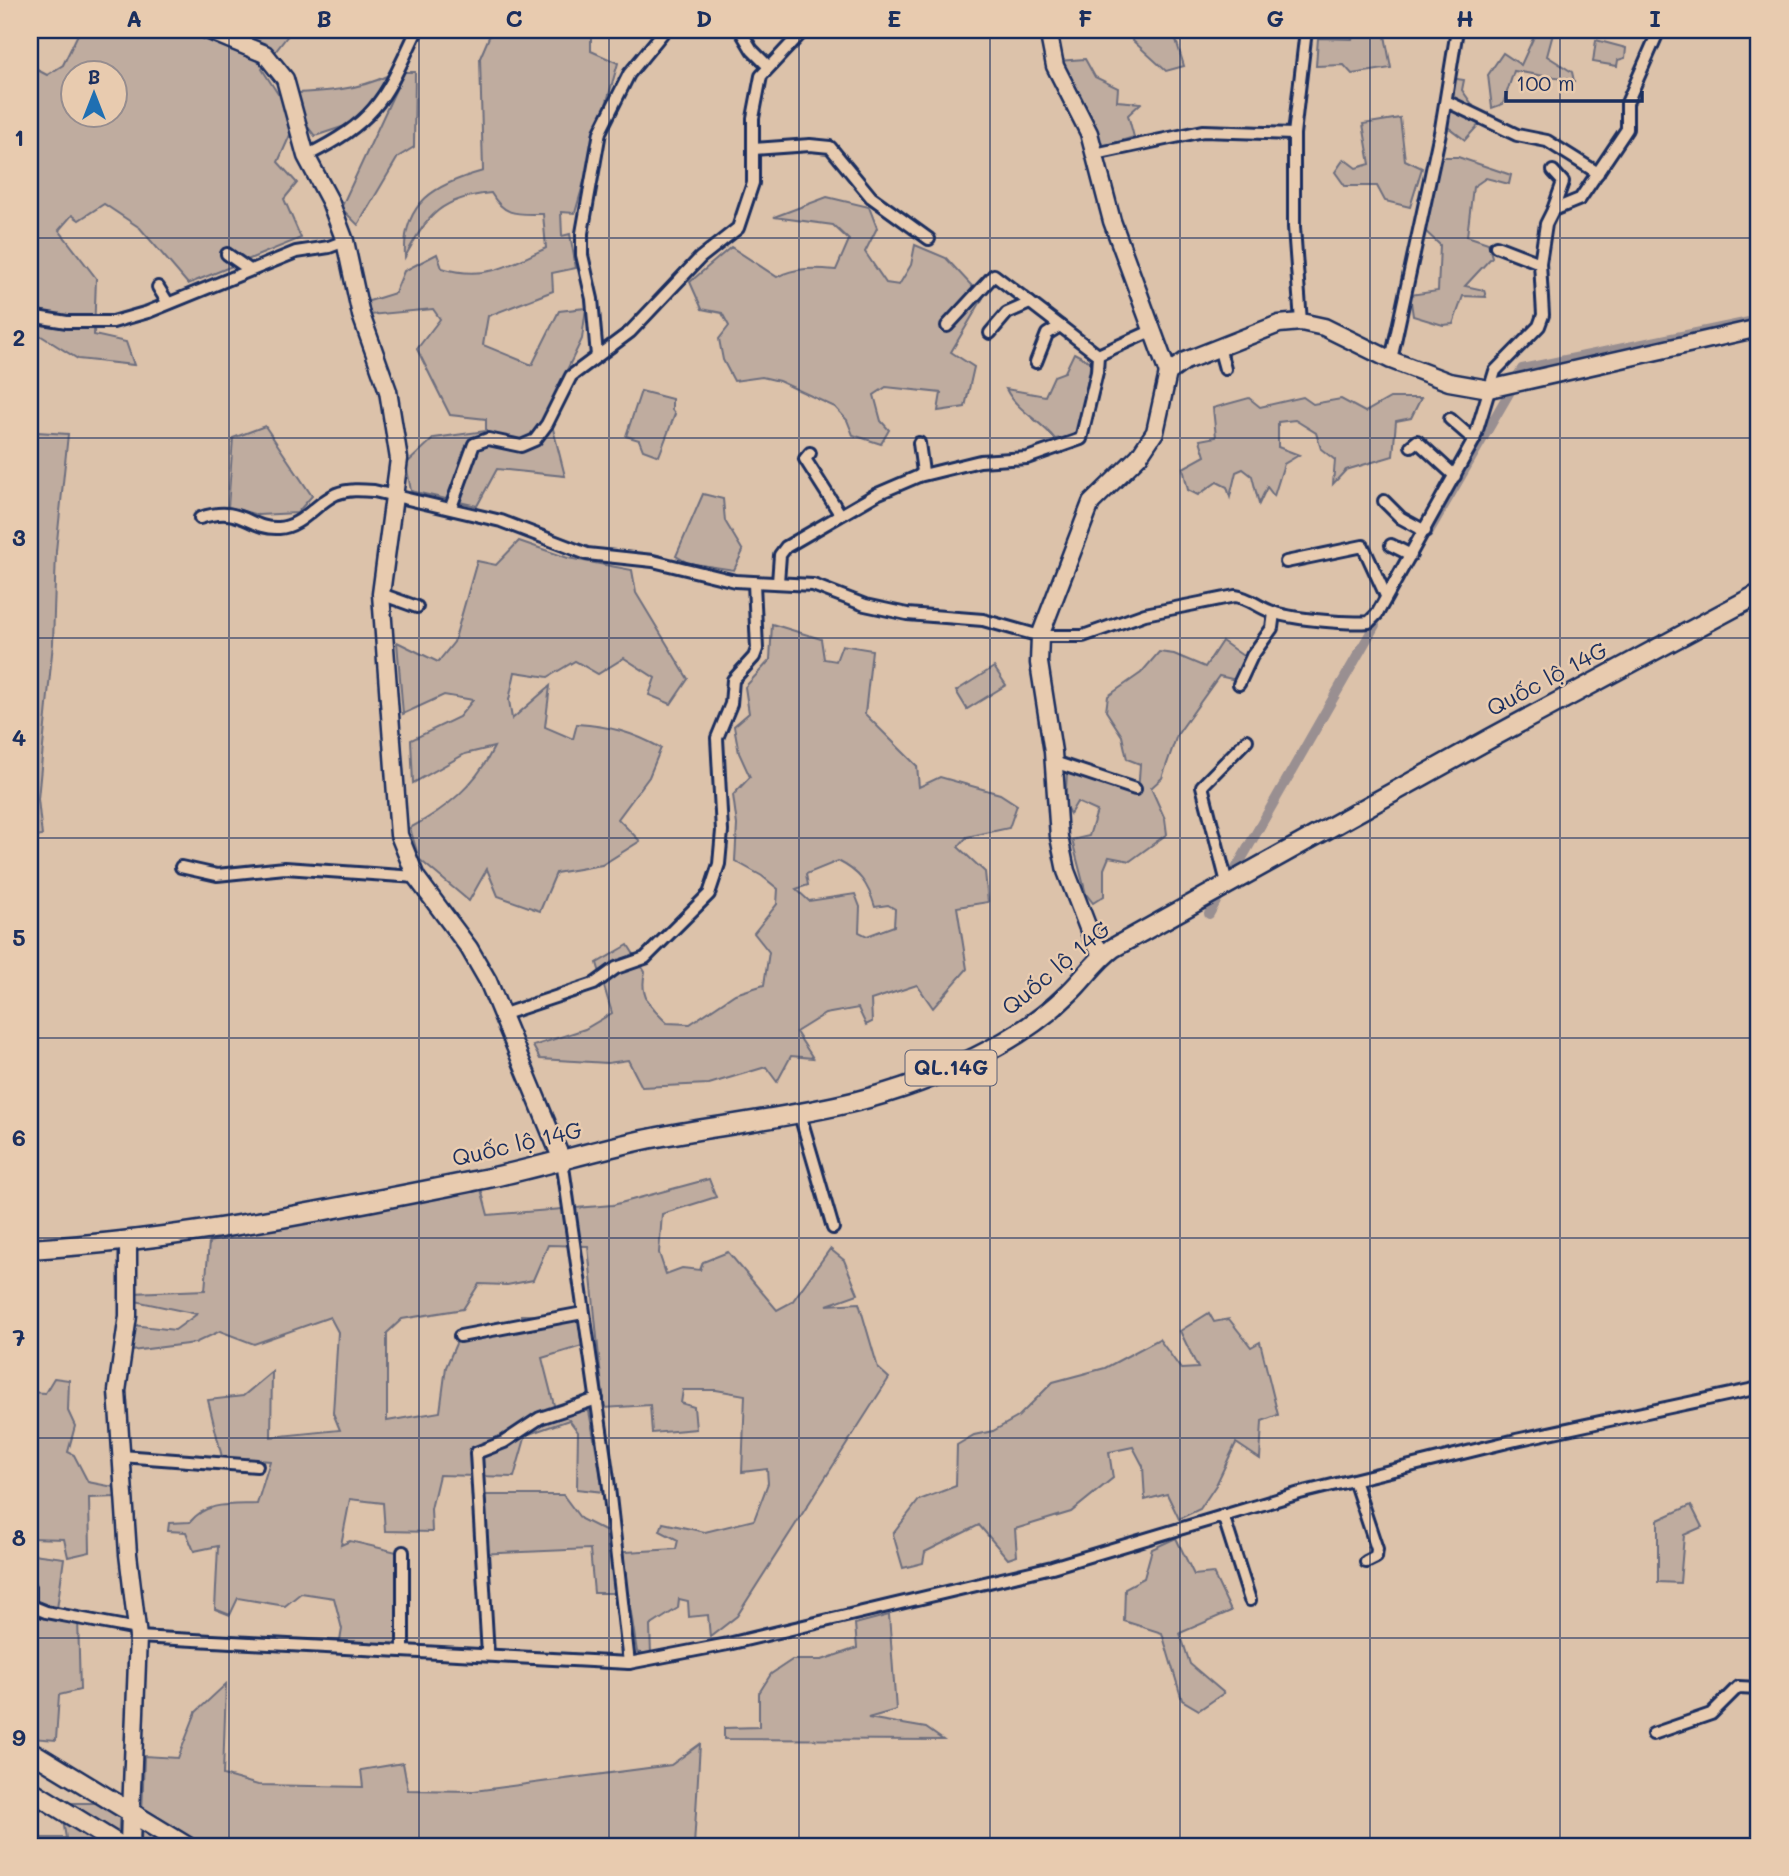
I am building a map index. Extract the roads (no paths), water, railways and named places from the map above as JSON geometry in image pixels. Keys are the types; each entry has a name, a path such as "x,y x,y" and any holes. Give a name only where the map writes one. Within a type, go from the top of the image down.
{"main road":[{"name":"Quốc lộ 14G","path":"30,1249 128,1242 319,1210 485,1179 656,1137 852,1105 885,1094 974,1059 1023,1030 1067,996 1103,955 1227,883 1759,594"},
{"path":"30,1751 186,1846"},
{"path":"30,1790 121,1846"},
{"path":"130,1846 131,1813"}],"street":[{"path":"207,30 265,54 285,79 306,156 330,201 345,241 361,315 388,391 399,459 381,594 399,835 416,877 469,948 504,1014 562,1160 597,1399 629,1663"},
{"path":"306,156 339,139 372,114 386,94 417,30"},
{"path":"597,356 594,312 582,255 582,233 600,132 629,74 665,30"},
{"path":"740,30 752,50 768,65"},
{"path":"451,507 474,444 488,439 521,446 535,440 547,424 571,376 630,332 700,258 738,228 753,183 753,118 761,76 768,65 804,30"},
{"path":"1301,322 1294,227 1294,134 1306,30"},
{"path":"1391,360 1446,101 1457,30"},
{"path":"1553,211 1580,199 1627,129 1627,103 1659,30"},
{"path":"1050,32 1055,66 1089,133 1112,221 1168,373 1155,432 1139,456 1091,503 1040,636 1038,663 1054,762 1059,837 1066,871 1093,941 1103,955"},
{"path":"1446,101 1517,135 1547,141 1598,173"},
{"path":"1095,154 1211,130 1265,135 1294,134"},
{"path":"753,149 810,145 830,147 871,197 929,239"},
{"path":"200,518 217,513 234,514 266,527 282,528 299,520 336,494 352,490 394,494 501,521 587,554 653,561 754,583 813,585 865,605 907,614 983,620 1040,636 1083,636 1145,614 1235,596 1246,597 1274,613 1334,622 1368,622 1425,531 1474,440 1495,371 1539,326 1543,315 1540,263 1546,225 1563,183 1553,171"},
{"path":"30,316 67,322 113,322 296,252 329,247 345,241"},
{"path":"1496,246 1540,263"},
{"path":"227,254 250,270"},
{"path":"947,326 994,275 1098,355"},
{"path":"158,287 168,303"},
{"path":"990,333 1007,313 1030,303"},
{"path":"1168,373 1185,360 1279,324 1301,322 1324,327 1391,360 1449,382 1489,389 1759,328"},
{"path":"1036,362 1047,334 1060,326"},
{"path":"1098,355 1151,331"},
{"path":"1219,347 1225,369"},
{"path":"778,582 782,550 877,494 919,476 972,462 1027,458 1081,439 1097,372 1098,355"},
{"path":"1450,419 1474,440"},
{"path":"1411,446 1417,441 1455,476"},
{"path":"919,443 923,472 919,476"},
{"path":"810,453 805,459 840,514"},
{"path":"1384,501 1401,518 1425,531"},
{"path":"1391,545 1411,555"},
{"path":"1286,562 1363,546 1386,596"},
{"path":"504,1014 594,984 616,968 645,958 709,894 719,864 722,831 718,738 731,704 733,680 754,657 757,649 754,583"},
{"path":"381,594 417,607"},
{"path":"1239,684 1252,656 1272,628 1274,613"},
{"path":"1227,883 1202,786 1247,740"},
{"path":"1054,762 1135,789"},
{"path":"181,867 207,875 285,868 416,877"},
{"path":"800,1115 833,1228"},
{"path":"128,1242 128,1316 117,1391 137,1633 131,1813"},
{"path":"460,1336 583,1313"},
{"path":"30,1589 30,1606 137,1633 629,1663 728,1644 1052,1567 1223,1515 1354,1480 1759,1388"},
{"path":"488,1655 476,1454 504,1443 540,1418 597,1399"},
{"path":"121,1456 257,1466"},
{"path":"1354,1480 1377,1545 1376,1557 1366,1562"},
{"path":"1223,1515 1250,1600"},
{"path":"403,1552 403,1651"},
{"path":"1653,1734 1711,1714 1738,1687 1759,1688"}],"waterway":[{"path":"1516,379 1522,369 1759,320"},
{"path":"1428,533 1512,388"},
{"path":"1234,872 1375,625"},
{"path":"1209,914 1219,896"}]}
